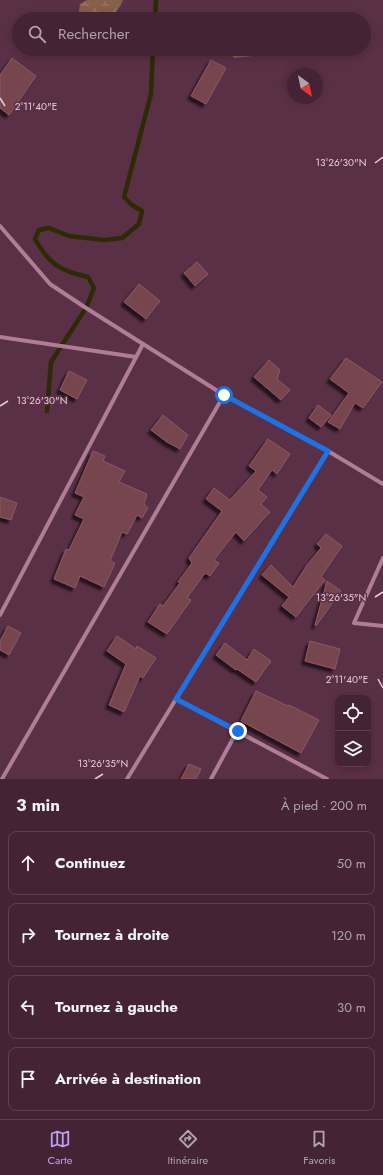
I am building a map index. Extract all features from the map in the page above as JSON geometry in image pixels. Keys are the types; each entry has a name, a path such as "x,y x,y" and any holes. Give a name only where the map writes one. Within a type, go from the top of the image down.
{"street":[{"path":"0,226 50,284 224,395 328,451 383,484"},
{"path":"0,337 136,357"},
{"path":"0,615 143,344"},
{"path":"2,779 224,395"},
{"path":"127,779 328,451"},
{"path":"383,558 354,623 383,626"},
{"path":"176,699 327,779"},
{"path":"211,779 238,731"}],"green space":[{"path":"87,0 123,0 116,12 79,12 80,4"},
{"path":"232,56 253,56 234,58"}],"building":[{"path":"12,58 36,76 9,115 0,108 0,75"},
{"path":"211,60 226,68 206,104 191,96"},
{"path":"197,262 208,274 195,286 184,273"},
{"path":"139,284 160,301 146,319 124,302"},
{"path":"346,358 382,382 363,408 355,403 340,429 328,422 349,393 330,379"},
{"path":"269,360 280,370 277,379 290,390 281,400 254,377"},
{"path":"69,371 87,380 77,399 60,390"},
{"path":"318,405 331,415 321,427 309,418"},
{"path":"163,415 188,435 180,449 167,442 151,430"},
{"path":"268,439 290,454 277,474 272,470 258,490 267,497 261,504 270,512 244,541 236,532 214,560 219,563 210,576 205,573 187,598 191,600 167,634 148,622 160,604 163,606 180,583 178,582 192,563 189,558 222,511 206,499 214,488 230,500 256,471 249,466"},
{"path":"93,451 105,456 103,461 125,471 119,482 147,494 144,504 148,508 142,518 137,515 127,534 122,532 110,561 115,563 104,587 80,576 75,588 54,579 66,549 69,550 84,519 75,515 84,497 75,493"},
{"path":"0,497 17,503 11,520 0,517"},
{"path":"326,534 342,546 321,577 325,580 296,617 282,606 289,597 262,575 271,565 293,587 307,565 321,548 317,544"},
{"path":"327,581 341,591 316,626 315,625"},
{"path":"8,626 21,633 9,655 0,650 0,641"},
{"path":"117,636 136,649 137,646 156,658 143,678 140,676 124,712 109,705 126,664 107,651"},
{"path":"310,641 340,649 335,669 305,661"},
{"path":"225,643 247,660 254,649 271,661 256,682 237,669 236,670 216,655"},
{"path":"256,691 319,720 301,753 241,721"},
{"path":"189,764 201,769 196,779 181,779"}],"waterway":[{"path":"155,12 156,0"},
{"path":"47,411 51,362 86,308 94,288 88,277 78,275 56,265 45,255 35,239 39,230 49,228 69,236 104,240 122,238 139,224 142,211 132,205 124,197 151,94 153,56"}],"route":[{"path":"224,395 328,451 176,699 238,731"}]}
